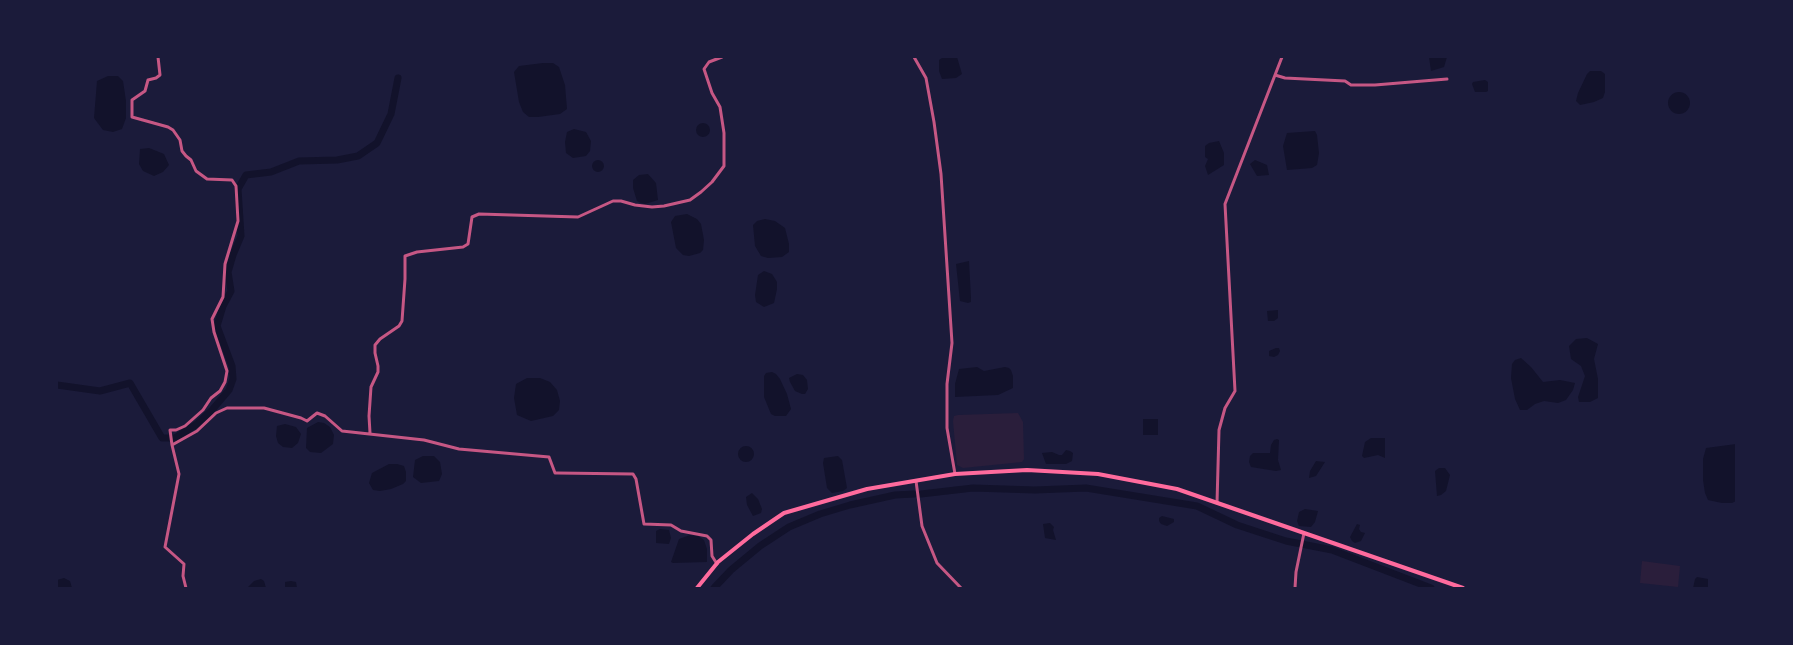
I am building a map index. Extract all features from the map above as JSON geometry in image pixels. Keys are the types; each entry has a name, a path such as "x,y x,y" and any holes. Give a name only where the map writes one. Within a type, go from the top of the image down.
{"main road":[{"path":"696,588 717,564 753,534 784,513 867,489 955,474 1027,470 1098,474 1177,489 1463,588"}],"street":[{"path":"158,57 160,75 156,78 148,80 145,91 132,100 132,117 168,127 173,130 177,134 182,151 191,160 196,171 207,179 232,180 236,186 238,221 225,264 223,297 212,319 214,332 227,371 225,382 220,391 211,398 203,410 185,426 176,430 170,430 179,474 165,547 184,564 183,576 186,588"},
{"path":"370,433 368,416 371,387 378,372 375,345 380,339 399,326 402,321 405,256 416,252 463,246 468,244 472,217 479,214 578,217 613,201 621,201 634,205 652,207 690,200 702,192 712,182 724,166 724,133 720,107 712,93 704,69 709,62 722,57"},
{"path":"914,57 926,78 941,174 952,343 947,384 947,428 955,474"},
{"path":"1217,503 1219,430 1225,408 1235,391 1225,204 1282,57"},
{"path":"1275,75 1285,78 1345,81 1351,85 1374,85 1447,79"},
{"path":"172,445 197,431 216,413 227,408 264,408 307,421 317,413 325,416 342,431 424,440 459,449 549,457 555,472 557,473 633,474 636,479 644,524 671,525 681,531 707,536 711,540 712,556 717,564"},
{"path":"916,481 922,526 937,563 960,588"},
{"path":"1295,588 1304,532"}],"shaded area":[{"path":"957,57 962,74 956,78 942,79 939,71 939,60 942,58"},
{"path":"1429,57 1447,57 1444,67 1431,71"},
{"path":"553,63 559,67 565,85 567,109 560,114 529,117 523,112 519,102 514,72 519,66"},
{"path":"1590,71 1601,71 1605,74 1605,92 1603,98 1594,102 1580,105 1576,101 1578,93"},
{"path":"108,76 118,76 123,81 126,101 126,118 122,129 113,132 103,130 94,118 97,81"},
{"path":"1485,80 1488,82 1488,91 1475,92 1472,84 1473,82"},
{"path":"1679,92 1687,95 1690,103 1687,111 1679,114 1671,111 1668,103 1671,95"},
{"path":"703,123 708,125 710,130 708,135 703,137 698,135 696,130 698,125"},
{"path":"574,129 586,132 591,141 590,151 586,156 573,158 566,153 565,142 567,132"},
{"path":"1315,131 1317,135 1319,153 1317,165 1312,168 1287,170 1283,146 1287,133"},
{"path":"1219,141 1224,153 1224,165 1208,175 1205,166 1208,159 1205,157 1205,146 1209,143"},
{"path":"149,148 164,154 169,165 163,172 154,176 143,171 139,164 140,149"},
{"path":"598,160 602,162 604,166 602,170 598,172 594,170 592,166 594,162"},
{"path":"1255,160 1267,165 1269,175 1257,176 1250,164"},
{"path":"648,174 656,183 658,200 645,204 637,201 633,188 633,180 639,175"},
{"path":"687,214 697,219 701,224 704,240 703,250 700,253 689,256 683,255 676,248 671,222 675,216"},
{"path":"765,219 775,221 785,228 789,244 789,252 782,257 768,258 761,256 755,246 753,225 757,221"},
{"path":"969,261 971,302 968,303 960,301 956,264"},
{"path":"764,271 772,274 777,282 777,289 774,303 764,307 756,302 755,295 758,275"},
{"path":"1278,310 1278,318 1274,321 1268,321 1267,311"},
{"path":"1587,338 1598,344 1594,359 1598,379 1598,398 1590,402 1579,402 1578,397 1585,376 1581,366 1571,359 1569,346 1576,339"},
{"path":"1279,348 1280,351 1278,355 1274,357 1269,356 1269,351"},
{"path":"1521,358 1531,367 1543,382 1560,380 1575,383 1573,390 1566,400 1558,403 1544,401 1535,404 1527,410 1520,410 1515,399 1511,378 1512,364 1515,360"},
{"path":"977,367 984,371 1005,367 1009,368 1013,376 1013,388 998,395 955,397 955,384 959,369"},
{"path":"772,372 780,379 787,394 791,409 786,416 775,416 771,414 764,397 764,376 766,373"},
{"path":"797,374 803,375 807,380 808,389 805,394 795,391 790,382 789,378"},
{"path":"527,378 540,378 550,382 557,390 560,401 559,410 553,416 531,421 517,415 514,398 516,384"},
{"path":"1018,413 1023,422 1024,459 1022,462 963,468 957,465 953,421 954,416"},
{"path":"1143,419 1158,419 1158,435 1143,435"},
{"path":"318,422 324,423 330,427 334,435 333,444 321,453 310,452 306,448 307,428"},
{"path":"285,424 296,427 301,434 298,443 292,448 283,447 278,443 276,436 277,426"},
{"path":"1371,438 1385,438 1385,458 1378,455 1364,458 1362,456 1365,442"},
{"path":"1274,440 1279,440 1278,460 1281,470 1276,471 1251,467 1249,462 1250,456 1253,453 1270,453 1271,445"},
{"path":"1736,444 1736,501 1732,503 1722,503 1708,500 1705,493 1703,480 1703,459 1706,448"},
{"path":"746,446 752,448 754,454 752,460 746,462 740,460 738,454 740,448"},
{"path":"1066,450 1073,453 1072,461 1066,464 1046,464 1042,453 1052,452 1062,455"},
{"path":"423,456 434,456 440,462 442,474 439,481 421,483 413,477 415,460"},
{"path":"838,456 842,460 847,488 843,491 832,493 827,488 823,463 824,458"},
{"path":"1316,461 1325,462 1316,476 1309,478 1310,471"},
{"path":"389,464 404,466 406,481 403,484 391,489 380,491 373,490 369,483 372,473"},
{"path":"1439,468 1445,468 1450,475 1446,491 1437,496 1435,471"},
{"path":"752,493 758,499 762,509 761,513 753,516 747,505 746,497"},
{"path":"1305,509 1318,511 1315,522 1311,527 1299,526 1297,521 1299,512"},
{"path":"1162,516 1174,519 1174,522 1167,526 1161,524 1159,518"},
{"path":"1050,523 1054,527 1053,530 1056,540 1045,538 1043,524"},
{"path":"1357,524 1360,525 1359,529 1361,532 1365,533 1361,541 1355,543 1350,537"},
{"path":"660,529 669,530 671,538 669,544 656,543 656,531"},
{"path":"690,535 698,536 704,540 707,549 707,562 671,562 679,539"},
{"path":"1642,561 1680,566 1678,587 1640,583"},
{"path":"1697,577 1708,579 1708,588 1693,588"},
{"path":"64,578 70,581 72,588 57,588 57,580"},
{"path":"261,579 264,581 266,588 247,588 254,581"},
{"path":"285,582 296,582 297,588 285,588"}],"waterway":[{"path":"57,385 100,391 130,383 162,438 175,438 197,424 212,410 229,390 233,379 232,366 217,326 223,306 231,291 228,272 241,236 238,189 246,175 271,172 299,161 337,160 358,156 377,143 391,114 398,78"},
{"path":"921,494 973,488 1035,490 1086,488 1197,506 1237,525 1286,541 1332,550 1431,588"},
{"path":"714,588 731,570 760,546 789,527 820,514 850,505 895,495 914,494"}]}
